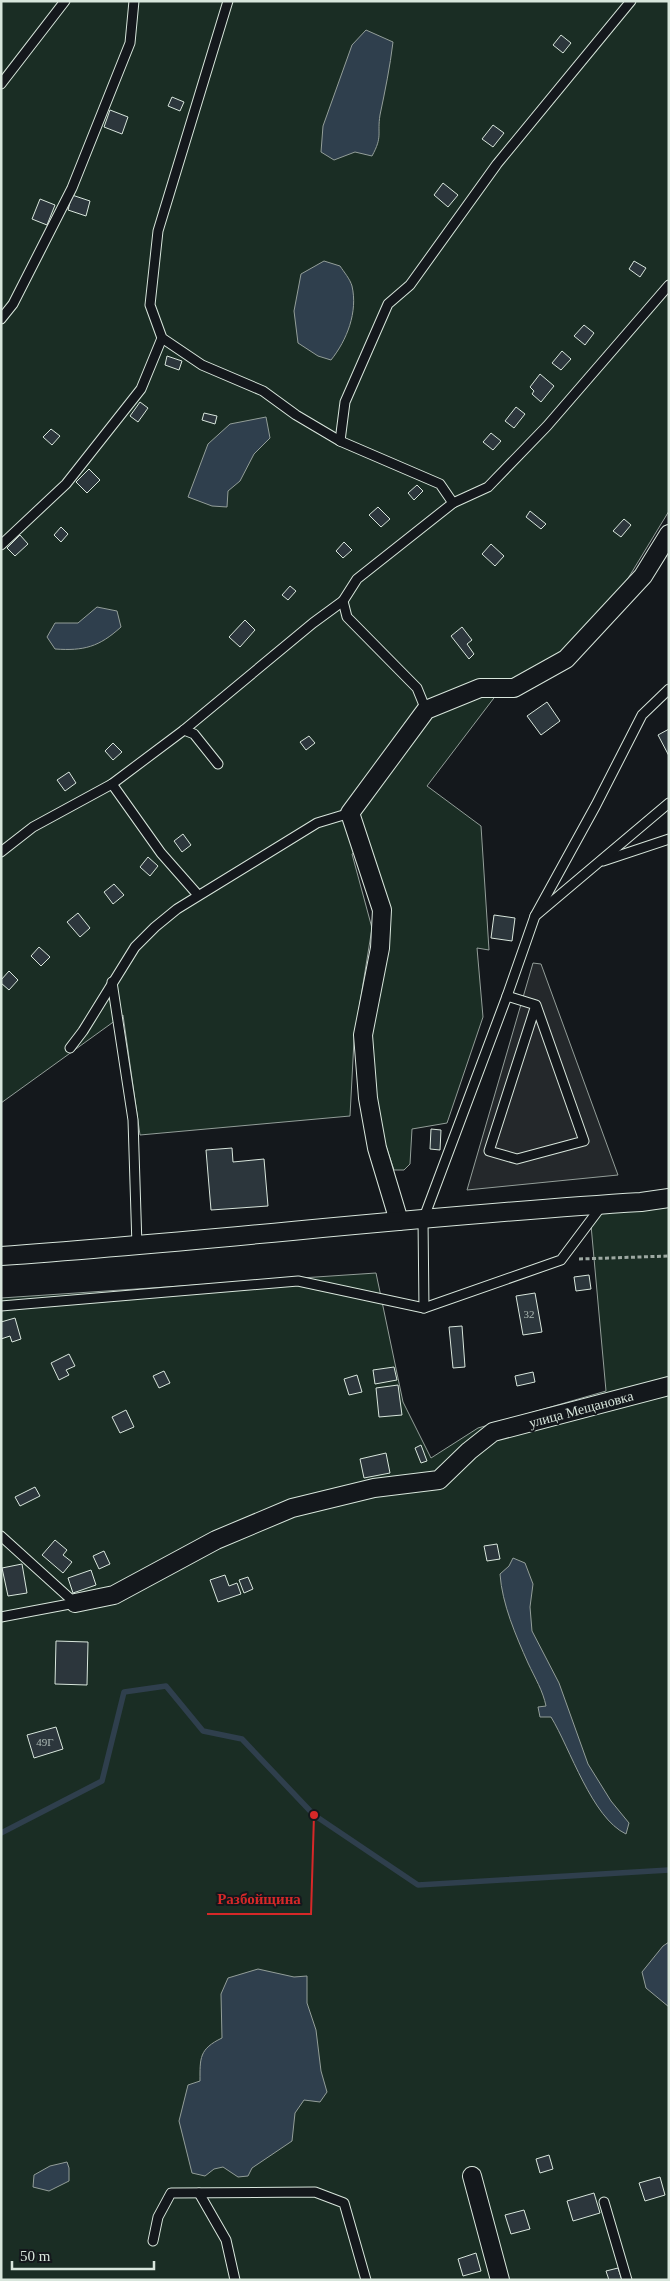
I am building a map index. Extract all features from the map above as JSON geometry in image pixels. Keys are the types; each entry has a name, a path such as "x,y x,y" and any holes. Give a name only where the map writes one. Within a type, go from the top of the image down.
{"street":[{"path":"399,1221 377,1148 368,1098 363,1035 380,948 382,910 350,813 426,710 480,688 514,688 566,659 643,576 669,534"},
{"path":"1,1256 137,1246 669,1198"},
{"name":"улица Мещановка","path":"75,1603 114,1595 216,1540 292,1508 374,1488 438,1480 468,1450 493,1432 669,1386"},
{"path":"472,2176 500,2280"}],"lane":[{"path":"1,84 65,1"},
{"path":"1,319 13,304 72,188 130,43 134,1"},
{"path":"228,1 158,232 150,305 162,338 202,364 263,390 296,415 340,441 440,484 453,503"},
{"path":"340,441 345,402 388,304 410,285 497,164 630,1"},
{"path":"1,852 32,827 112,784 184,730 313,623 343,601 357,579 453,503 488,487 547,426 669,285"},
{"path":"1,545 66,484 140,389 162,338"},
{"path":"343,601 347,617 416,688 426,710"},
{"path":"424,1308 423,1220 535,916 596,805 642,715 669,689"},
{"path":"184,730 194,734 218,764"},
{"path":"112,784 161,853 198,895"},
{"path":"535,916 669,803"},
{"path":"70,1048 83,1031 135,947 177,909 317,823 350,813"},
{"path":"599,862 669,839"},
{"path":"112,982 133,1120 137,1246"},
{"path":"507,996 536,1005"},
{"path":"536,1005 584,1141 517,1159 489,1151 536,1005"},
{"path":"1,1306 298,1281 424,1308 562,1260 603,1204"},
{"path":"1,1536 75,1603"},
{"path":"1,1617 75,1603"},
{"path":"199,2192 226,2240 235,2280"},
{"path":"153,2241 158,2217 171,2193 315,2192 344,2204 366,2280"},
{"path":"604,2202 627,2280"}],"path":[{"path":"562,1260 669,1256"}],"green space":[{"path":"1,1 669,1 669,511 596,631 500,690 427,786 481,826 489,950 477,948 483,1017 447,1123 412,1129 410,1164 404,1170 394,1170 378,1122 371,1036 389,907 368,844 352,854 372,928 354,1040 350,1116 140,1135 123,1015 1,1103"},
{"path":"669,1207 669,2280 1,2280 1,1298 376,1273 403,1402 431,1458 478,1428 606,1391 590,1214"}],"shaded area":[{"path":"533,963 541,964 618,1175 467,1190"}],"water":[{"path":"366,30 393,42 379,121 377,144 372,156 355,152 334,160 321,152 323,126 352,45"},
{"path":"324,261 340,266 348,278 352,286 354,306 346,335 331,360 318,356 298,343 294,311 301,274"},
{"path":"266,417 270,438 254,454 240,481 228,491 227,507 212,506 188,497 208,444 230,424"},
{"path":"97,607 117,611 121,627 113,634 91,646 74,649 55,649 47,637 55,623 78,623"},
{"path":"513,1558 525,1563 533,1584 530,1607 532,1631 559,1683 588,1764 611,1801 629,1823 626,1834 614,1826 592,1798 551,1717 540,1717 538,1707 546,1706 545,1700 514,1631 501,1585 500,1574 509,1566"},
{"path":"669,1942 669,2007 646,1988 642,1972 663,1946"},
{"path":"258,1969 294,1977 307,1976 307,2003 316,2030 321,2071 327,2092 320,2102 304,2100 295,2113 292,2141 252,2168 248,2176 238,2177 223,2167 214,2169 205,2176 192,2173 179,2121 188,2085 200,2081 202,2055 209,2046 222,2038 221,1994 228,1978"},
{"path":"67,2162 69,2181 49,2191 33,2187 34,2175 50,2166"}],"building":[{"path":"561,35 571,43 563,53 553,45"},
{"path":"172,97 184,102 180,111 168,106"},
{"path":"110,110 128,117 122,134 104,127"},
{"path":"493,125 504,133 493,147 482,139"},
{"path":"443,183 458,195 448,207 434,195"},
{"path":"72,195 90,201 86,216 68,210"},
{"path":"40,199 55,205 47,225 32,219"},
{"path":"634,261 646,268 640,277 629,269"},
{"path":"584,325 594,333 585,345 574,336"},
{"path":"562,351 571,359 561,370 552,363"},
{"path":"167,356 182,361 179,370 165,365"},
{"path":"540,374 554,386 541,402 532,394 534,391 530,387"},
{"path":"140,402 148,408 138,422 130,416"},
{"path":"516,407 525,414 514,428 505,421"},
{"path":"204,413 217,416 215,424 202,420"},
{"path":"51,429 60,436 52,445 43,437"},
{"path":"491,433 501,441 493,450 483,442"},
{"path":"89,469 100,480 87,493 76,482"},
{"path":"417,485 423,491 414,500 408,493"},
{"path":"378,507 390,519 381,527 369,515"},
{"path":"530,511 546,524 541,529 526,517"},
{"path":"624,519 631,525 621,537 613,531"},
{"path":"61,527 68,534 61,542 54,535"},
{"path":"20,535 28,544 15,556 7,548"},
{"path":"344,542 352,550 343,558 336,551"},
{"path":"491,544 504,556 495,566 482,554"},
{"path":"290,586 296,591 288,600 282,595"},
{"path":"245,620 255,630 240,647 229,637"},
{"path":"462,627 472,640 467,644 474,654 469,659 451,636"},
{"path":"547,702 560,721 541,735 527,716"},
{"path":"669,729 669,756 658,735"},
{"path":"309,736 315,743 306,750 300,742"},
{"path":"113,743 122,752 113,760 105,751"},
{"path":"69,772 76,783 65,791 57,780"},
{"path":"183,834 191,845 182,852 174,841"},
{"path":"148,857 158,866 150,876 140,867"},
{"path":"114,884 124,895 113,904 104,892"},
{"path":"78,913 90,928 80,937 67,922"},
{"path":"494,915 515,918 512,941 491,938"},
{"path":"39,947 50,957 41,966 31,956"},
{"path":"9,971 18,980 9,990 1,983 1,980"},
{"path":"431,1129 441,1130 440,1150 430,1149"},
{"path":"232,1148 233,1162 264,1159 268,1206 211,1210 206,1150"},
{"path":"589,1275 591,1289 576,1291 574,1277"},
{"path":"535,1293 542,1332 523,1335 516,1296"},
{"path":"15,1318 21,1339 12,1342 10,1336 1,1339 1,1322"},
{"path":"462,1326 465,1367 453,1368 449,1327"},
{"path":"69,1354 75,1366 66,1370 69,1375 59,1380 51,1363"},
{"path":"394,1367 397,1380 375,1384 373,1370"},
{"path":"164,1371 170,1383 159,1388 153,1376"},
{"path":"533,1372 535,1382 517,1386 515,1376"},
{"path":"357,1375 362,1392 349,1395 344,1379"},
{"path":"398,1385 402,1415 379,1417 376,1388"},
{"path":"126,1410 134,1427 120,1433 112,1417"},
{"path":"421,1445 427,1461 421,1463 415,1448"},
{"path":"386,1453 390,1473 364,1478 360,1459"},
{"path":"35,1487 40,1496 20,1506 15,1497"},
{"path":"55,1540 67,1550 63,1555 72,1562 63,1573 42,1555"},
{"path":"497,1544 500,1559 487,1561 484,1546"},
{"path":"104,1551 110,1564 99,1569 93,1556"},
{"path":"22,1564 27,1593 8,1596 2,1568"},
{"path":"91,1570 96,1585 73,1593 68,1578"},
{"path":"225,1575 229,1586 237,1583 241,1594 218,1602 210,1580"},
{"path":"248,1577 253,1589 244,1593 239,1580"},
{"path":"56,1641 88,1642 87,1685 55,1684"},
{"path":"56,1727 63,1749 34,1758 27,1735"},
{"path":"549,2155 553,2169 540,2173 536,2159"},
{"path":"660,2177 665,2195 645,2201 639,2183"},
{"path":"594,2193 600,2213 573,2221 567,2201"},
{"path":"524,2210 530,2229 511,2234 505,2215"},
{"path":"476,2253 481,2271 463,2276 458,2259"},
{"path":"618,2268 622,2280 609,2280 606,2271"}],"waterway":[{"path":"1,1833 102,1781 124,1692 166,1686 203,1731 242,1739 314,1815 418,1885 669,1870"}],"place":[{"name":"Разбойщина","path":"314,1815"}]}
